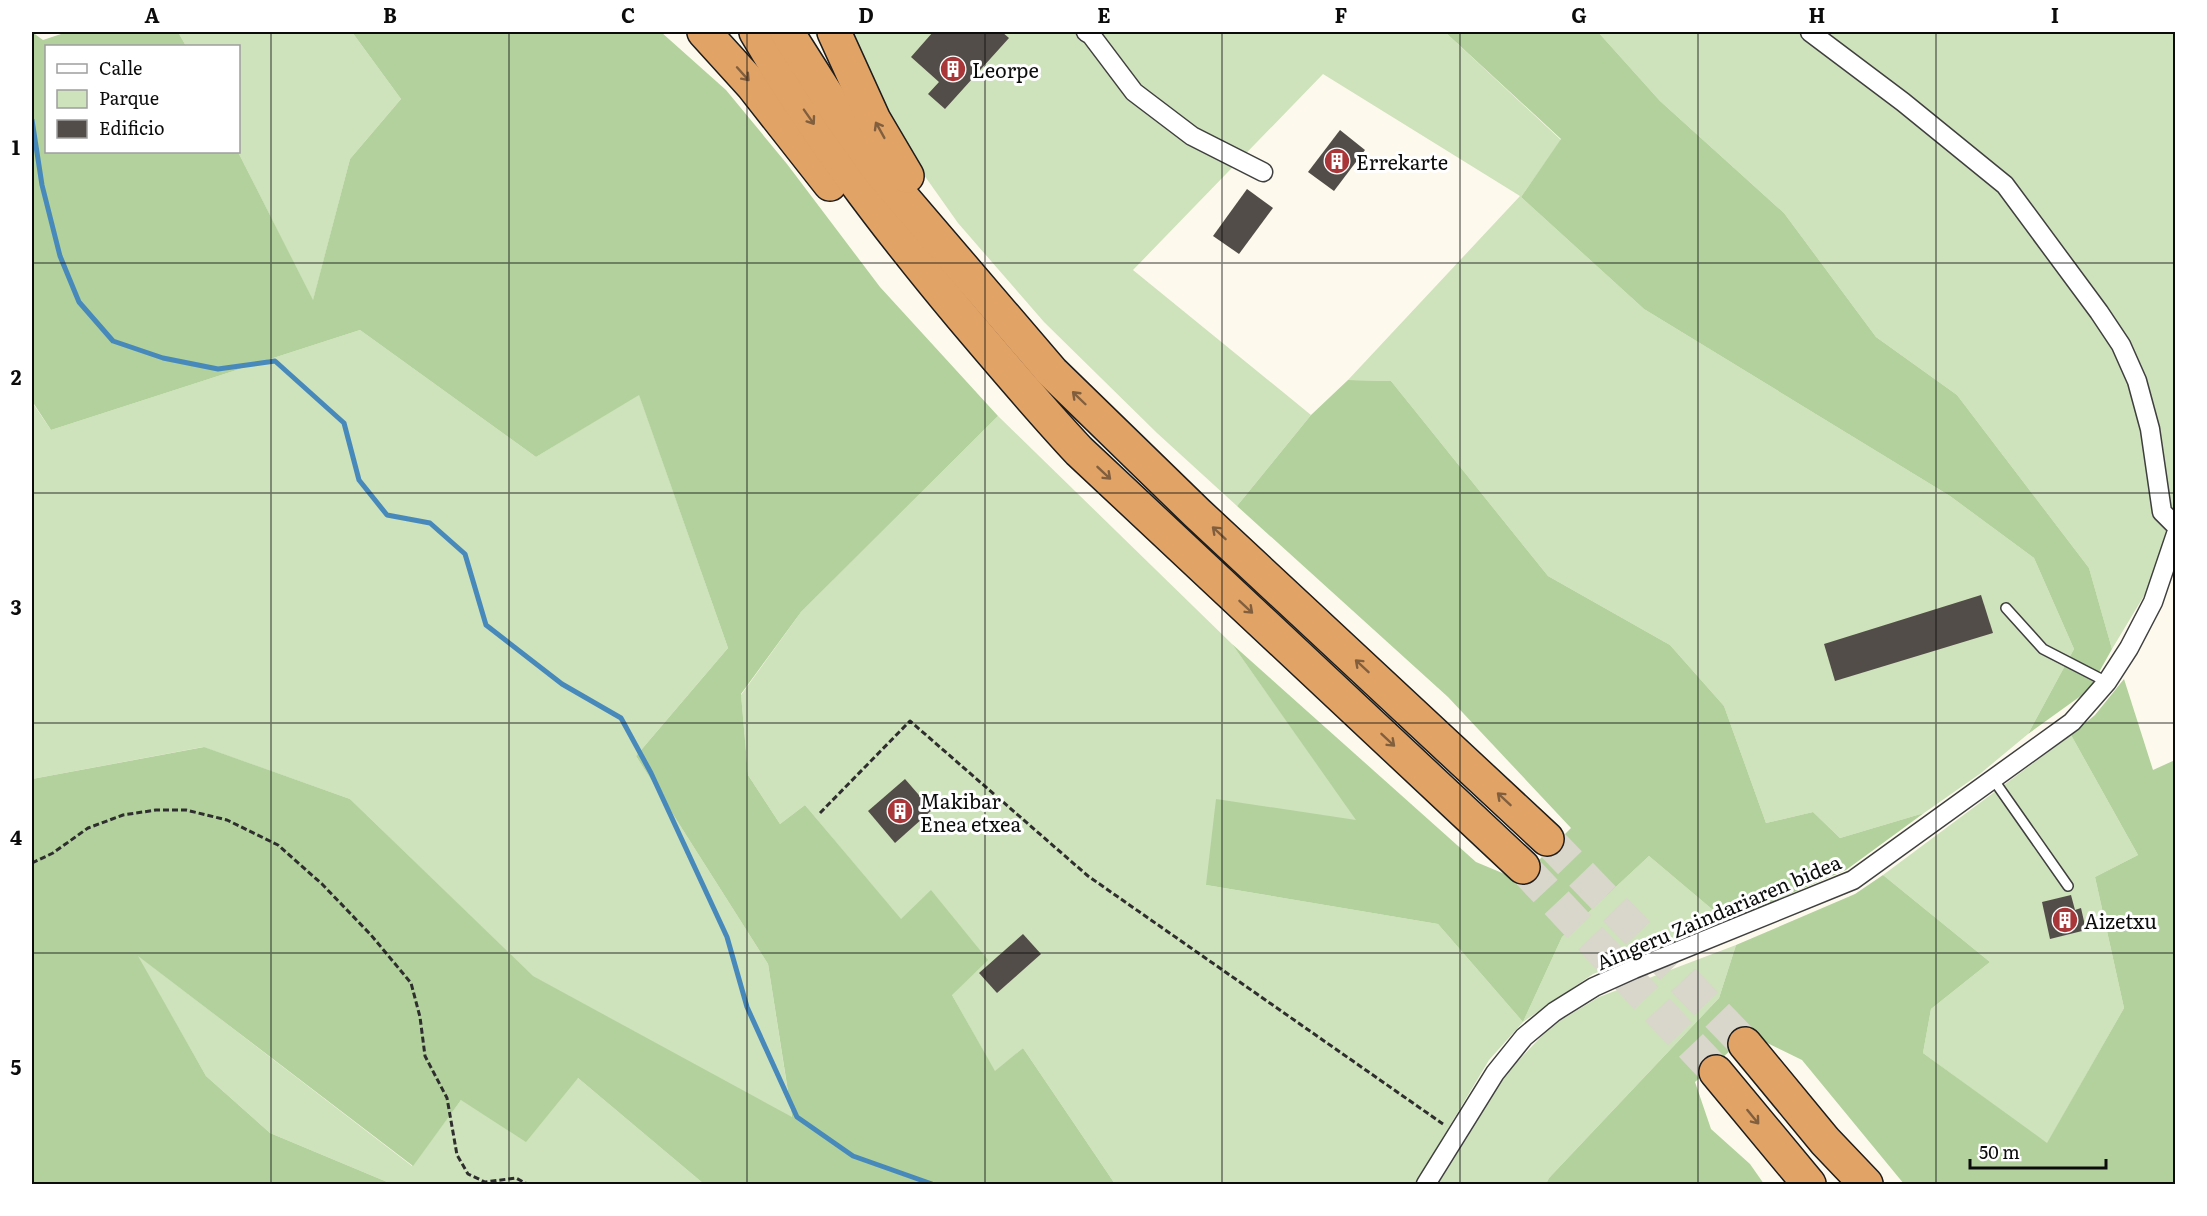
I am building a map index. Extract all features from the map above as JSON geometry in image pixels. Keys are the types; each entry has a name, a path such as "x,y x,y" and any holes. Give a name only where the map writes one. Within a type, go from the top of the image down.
{"highway":[{"path":"704,32 753,86 856,216 946,324 1033,402"},
{"path":"756,32 786,84 875,212 1033,402 1079,451 1523,867"},
{"path":"787,32 839,114 879,170 1052,372 1197,513 1547,839"},
{"path":"834,32 874,120 951,253"},
{"path":"1745,1044 1826,1142 1866,1185"},
{"path":"1716,1072 1809,1185"},
{"path":"1826,1142 1856,1185"}],"street":[{"path":"1086,32 1091,35 1134,92 1192,136 1263,172"},
{"path":"1810,32 1903,102 2005,185 2099,312 2121,345 2137,381 2150,429 2162,512 2175,526"},
{"name":"Aingeru Zaindariaren bidea","path":"1426,1185 1495,1073 1524,1037 1554,1012 1594,987 1634,969 1853,880 2072,722 2107,682 2129,648 2153,602 2175,534"}],"lane":[{"path":"2006,609 2043,650 2107,682"},
{"path":"1993,779 2068,886"}],"path":[{"path":"820,813 910,721 1088,876 1457,1134"},
{"path":"32,863 53,853 88,828 123,815 156,810 186,810 227,819 278,845 322,884 355,918 411,983 420,1017 424,1056 447,1098 457,1155 468,1174 485,1182 516,1178 527,1185"}],"green space":[{"path":"32,32 43,40 67,32 178,32 185,45 45,45 45,153 239,153 313,300 350,159 401,99 352,32 661,32 726,90 787,164 880,287 998,416 801,612 741,694 748,775 780,824 805,805 901,919 931,890 988,960 952,995 995,1071 1023,1048 1115,1184 704,1184 578,1078 526,1142 461,1100 413,1166 138,956 206,1076 270,1133 392,1184 32,1184 32,779 204,747 350,799 533,976 792,1117 768,964 636,756 728,648 639,395 536,457 360,330 51,430 32,401"},
{"path":"178,32 352,32 401,99 350,159 313,301 239,153 240,45 185,45"},
{"path":"814,32 1445,32 1561,140 1521,197 1644,309 1950,496 2034,558 2074,649 2028,734 1981,773 1924,813 1840,838 1813,812 1766,823 1724,706 1670,645 1548,576 1391,381 1348,380 1520,196 1323,74 1133,270 1311,415 1237,506 1157,433 1044,322 958,223 907,151 844,81"},
{"path":"1445,32 1598,32 1660,101 1784,213 1876,337 1957,395 2089,568 2112,649 2089,690 2028,734 2074,649 2034,558 1950,496 1644,309 1521,197 1561,139"},
{"path":"1598,32 2175,32 2175,505 2148,589 2112,649 2089,568 1957,395 1876,337 1784,213 1660,101"},
{"path":"360,330 536,457 639,394 728,648 636,756 768,964 792,1118 532,976 350,799 203,747 32,779 32,402 51,430"},
{"path":"1348,380 1391,381 1548,576 1670,645 1724,706 1766,823 1813,812 1840,838 1924,813 1846,870 1726,921 1649,856 1562,937 1523,1022 1438,924 1206,885 1216,799 1356,820 1232,644 1476,862 1519,880 1571,828 1448,697 1237,506 1311,415"},
{"path":"998,416 1232,644 1357,820 1206,885 1438,924 1523,1022 1489,1060 1415,1184 1115,1184 1023,1048 995,1072 952,995 931,891 901,920 805,805 780,824 748,775 741,695 801,612"},
{"path":"2124,679 2153,770 2175,760 2175,1184 1904,1184 1802,1060 1749,1034 1695,1082 1711,1129 1750,1164 1764,1184 1546,1184 1549,1178 1719,998 1736,945 1855,894 1883,875 1990,962 1931,1009 1923,1053 2047,1143 2124,1008 2095,877 2138,855 2071,735 2095,715"},
{"path":"2071,735 2138,855 2095,877 2124,1008 2047,1144 1923,1053 1931,1009 1990,962 1883,875"},
{"path":"1649,856 1726,921 1593,974 1523,1022 1562,937"},
{"path":"1736,945 1719,998 1549,1178 1546,1184 1438,1184 1504,1076 1551,1026 1599,997"},
{"path":"136,954 412,1166 461,1100 578,1078 704,1184 392,1184 270,1133 206,1076"}],"building":[{"name":"Leorpe","path":"933,32 1002,32 1009,38 945,109 928,94 939,82 911,57"},
{"name":"Errekarte","path":"1340,130 1365,150 1334,191 1308,172"},
{"path":"1247,189 1273,208 1239,254 1213,236"},
{"path":"1981,595 1993,633 1835,681 1824,644"},
{"name":"Makibar Enea etxea","path":"905,779 932,810 895,843 868,811"},
{"name":"Aizetxu","path":"2071,895 2075,910 2081,908 2086,930 2050,939 2042,902"},
{"path":"1023,934 1041,954 997,993 979,973"}],"waterway":[{"path":"32,120 42,185 60,256 79,302 113,341 163,358 218,369 275,361 344,423 359,480 387,515 430,523 465,554 486,625 562,684 621,718 651,773 727,937 747,1007 797,1117 853,1156 932,1184"}],"tunnel":[{"path":"1547,839 1745,1044"},
{"path":"1523,867 1716,1072"}],"place":[{"name":"Leorpe","path":"953,69"},
{"name":"Errekarte","path":"1337,161"},
{"name":"Makibar Enea etxea","path":"900,811"},
{"name":"Aizetxu","path":"2065,920"}]}
